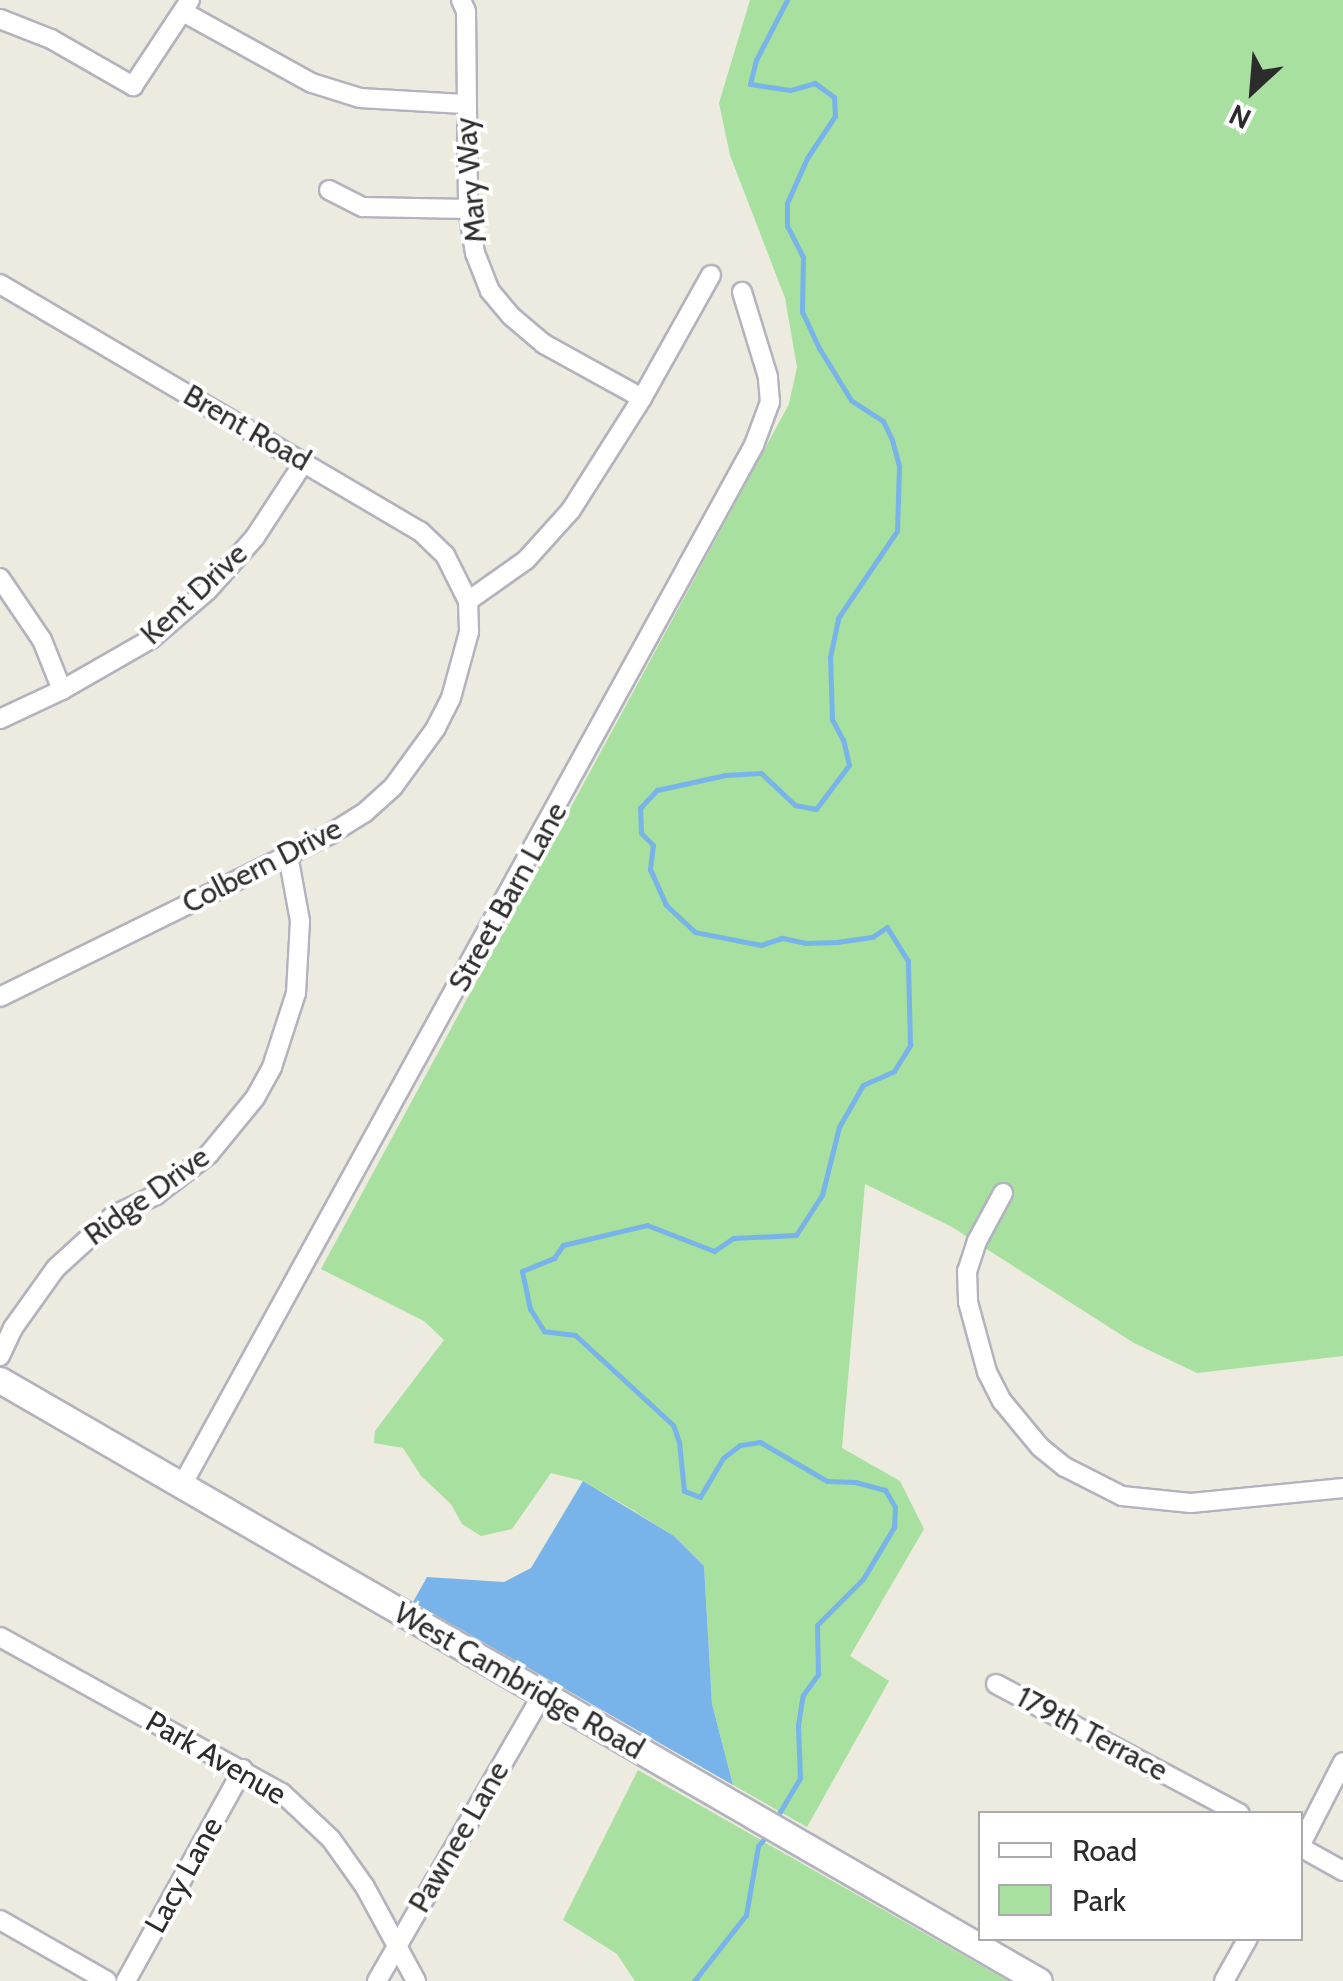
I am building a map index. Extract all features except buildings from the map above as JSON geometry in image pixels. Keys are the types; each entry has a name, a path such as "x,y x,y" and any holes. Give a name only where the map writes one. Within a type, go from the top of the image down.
{"street":[{"name":"Mary Way","path":"461,0 466,11 468,209 475,253 490,290 510,316 544,344 642,398"},
{"path":"0,19 51,39 133,86 187,6 312,82 360,98 464,104"},
{"path":"330,190 363,207 468,209"},
{"path":"468,600 526,560 552,534 642,398 711,276"},
{"name":"Brent Road","path":"0,284 420,531 445,555 468,600"},
{"name":"Street Barn Lane","path":"181,1487 754,445 770,402 742,292"},
{"name":"Kent Drive","path":"0,719 62,690 151,639 208,590 255,537 304,462"},
{"path":"0,578 42,640 62,690"},
{"name":"Colbern Drive","path":"0,996 288,855 364,813 418,757 444,713 462,666 469,632 468,600"},
{"name":"Ridge Drive","path":"0,1356 33,1296 66,1258 114,1215 156,1195 195,1166 234,1128 255,1098 277,1054 296,993 300,921 288,855"},
{"path":"1003,1193 977,1241 967,1270 968,1302 987,1372 1002,1400 1040,1447 1065,1467 1122,1496 1192,1503 1343,1488"},
{"name":"West Cambridge Road","path":"0,1380 1039,1981"},
{"name":"Park Avenue","path":"0,1637 282,1793 331,1839 366,1887 395,1948 416,1981"},
{"name":"179th Terrace","path":"996,1684 1234,1811"},
{"name":"Pawnee Lane","path":"377,1981 543,1694"},
{"path":"1303,1840 1343,1762"},
{"name":"Lacy Lane","path":"126,1981 242,1769"},
{"path":"1303,1848 1343,1872"},
{"path":"0,1920 107,1981"},
{"path":"1224,1981 1246,1941"}],"green space":[{"path":"750,0 1343,0 1343,1356 1197,1373 1134,1343 952,1227 865,1184 842,1448 900,1481 924,1529 850,1656 889,1681 807,1827 733,1785 712,1704 704,1566 674,1536 626,1506 583,1481 551,1473 512,1529 481,1536 462,1524 451,1504 421,1476 403,1448 374,1443 375,1431 444,1340 424,1321 321,1269 789,404 797,367 785,298 730,155 719,103"},
{"path":"638,1770 1008,1981 635,1981 617,1954 563,1920"}],"water":[{"path":"583,1481 674,1536 704,1566 712,1704 733,1785 413,1602 427,1577 504,1582 531,1568"}],"waterway":[{"path":"775,1820 800,1778 798,1725 803,1695 818,1674 817,1625 863,1579 894,1527 895,1507 885,1490 856,1482 827,1481 760,1442 740,1445 723,1458 700,1497 684,1491 679,1442 673,1425 575,1335 544,1331 530,1309 522,1271 554,1258 563,1245 647,1225 714,1251 733,1238 796,1235 822,1195 839,1127 863,1085 894,1071 910,1045 908,961 887,927 872,937 838,942 806,943 782,938 761,945 695,932 666,905 650,869 653,845 641,833 640,808 657,790 725,775 761,773 795,805 816,809 849,765 843,740 832,719 830,657 838,618 897,531 899,466 892,440 883,421 851,400 819,348 802,312 803,257 787,226 787,203 807,158 835,116 834,97 815,83 790,90 750,84 756,60 787,0"},
{"path":"694,1981 746,1915 758,1846 768,1834"}]}
